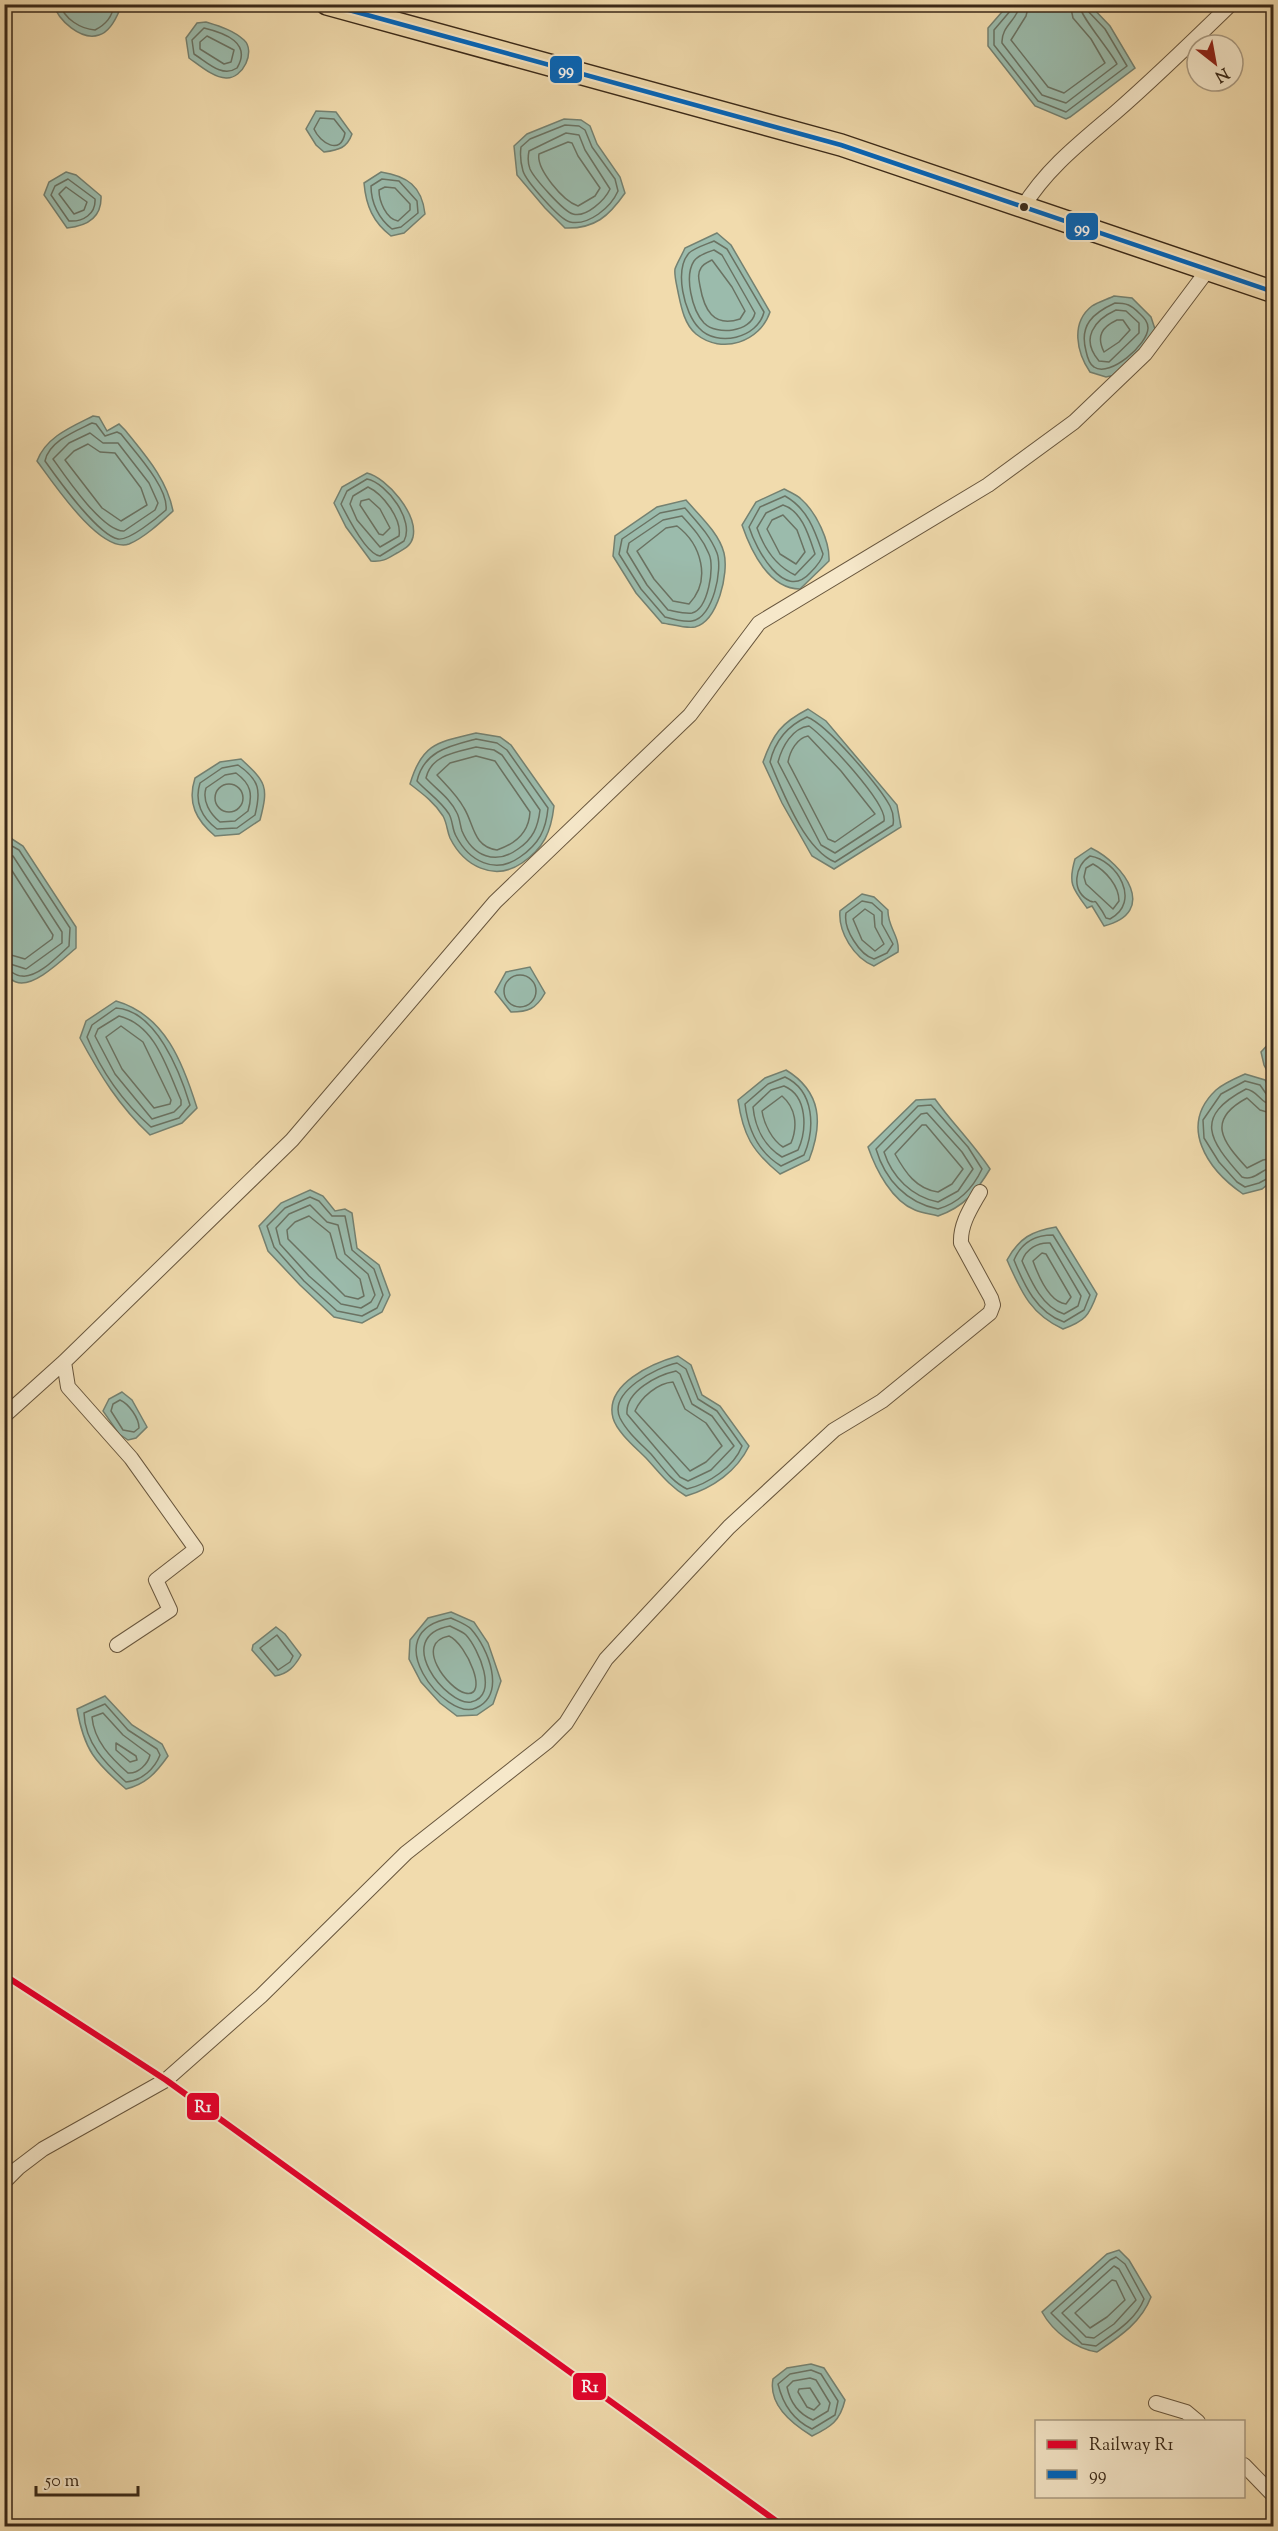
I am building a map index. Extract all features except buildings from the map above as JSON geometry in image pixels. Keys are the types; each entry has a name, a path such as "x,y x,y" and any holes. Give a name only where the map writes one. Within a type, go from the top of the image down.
{"highway":[{"path":"327,4 841,145 1274,292"}],"street":[{"path":"1023,207 1037,185 1073,146 1117,112 1231,4"},
{"path":"4,1416 64,1362 292,1140 495,902 690,715 759,623 988,484 1074,422 1145,354 1207,271"},
{"path":"4,2182 43,2149 166,2080 222,2031 406,1853 553,1736 566,1723 606,1659 729,1527 834,1430 882,1401 990,1314 993,1305 991,1298 961,1243 966,1218 980,1192"},
{"path":"64,1362 68,1387 131,1458 196,1549 156,1580 170,1610 117,1645"},
{"path":"1156,2403 1186,2412 1197,2420"},
{"path":"1245,2466 1274,2496"}],"water":[{"path":"54,5 117,5 120,9 106,31 92,36 71,28 60,17"},
{"path":"1008,5 1090,5 1110,26 1135,68 1066,119 1035,106 988,46 988,28"},
{"path":"206,22 226,29 244,40 249,51 248,57 238,74 226,78 217,76 189,58 186,38 197,23"},
{"path":"316,111 336,112 352,134 345,145 324,152 316,145 306,129"},
{"path":"564,119 581,120 590,126 597,144 620,177 625,193 600,219 576,228 565,228 517,175 514,146 527,134"},
{"path":"66,172 76,175 101,196 99,210 92,219 87,223 67,228 44,195 49,182"},
{"path":"381,172 406,180 417,189 421,196 425,214 404,233 391,236 379,225 369,206 364,183"},
{"path":"717,233 731,245 770,312 758,331 749,338 728,344 717,344 706,340 692,330 682,309 675,275 675,269 685,248"},
{"path":"1114,296 1132,298 1151,317 1155,329 1151,341 1115,375 1106,377 1090,372 1085,364 1079,347 1078,329 1085,313 1092,306"},
{"path":"93,416 99,417 107,431 119,424 125,430 154,468 170,499 173,511 146,534 129,544 117,544 104,538 91,527 65,499 37,461 46,445 53,439"},
{"path":"367,473 392,489 411,518 413,537 409,545 385,560 371,561 346,527 334,503 342,487"},
{"path":"784,489 799,498 812,511 825,536 829,553 829,561 800,589 779,583 770,576 756,557 742,525 756,502"},
{"path":"686,500 718,538 725,562 723,584 716,606 703,623 695,627 662,623 636,593 613,556 615,536 657,507"},
{"path":"808,709 826,721 897,805 901,827 834,869 812,856 782,803 763,762 779,730 791,719"},
{"path":"476,733 500,737 511,745 554,806 551,824 541,845 530,857 511,869 491,871 481,868 463,856 450,838 440,811 410,784 420,760 433,746"},
{"path":"241,759 256,773 263,785 265,792 260,820 239,834 215,836 203,824 195,810 192,795 195,778 220,762"},
{"path":"12,839 23,846 76,927 76,948 48,972 23,983 15,981 5,973 5,843"},
{"path":"1091,848 1115,865 1124,876 1133,899 1130,910 1121,919 1104,926 1092,906 1087,908 1082,901 1072,880 1075,859"},
{"path":"862,894 874,897 888,910 889,921 898,946 898,952 874,966 854,951 845,936 840,919 840,911"},
{"path":"530,967 545,993 531,1008 511,1012 495,992 506,972"},
{"path":"116,1001 147,1017 170,1043 185,1074 197,1108 182,1123 150,1135 111,1090 80,1038 86,1021"},
{"path":"1273,1039 1273,1082 1264,1065 1261,1052"},
{"path":"786,1070 807,1088 813,1099 817,1122 814,1147 809,1160 780,1174 762,1158 750,1141 738,1100 765,1078"},
{"path":"1245,1074 1265,1080 1273,1095 1274,1179 1262,1189 1243,1194 1218,1172 1209,1160 1198,1132 1199,1118 1205,1104 1216,1090"},
{"path":"935,1099 990,1169 969,1197 955,1208 938,1216 915,1210 899,1200 880,1175 868,1147 916,1100"},
{"path":"310,1190 323,1196 335,1211 345,1209 352,1213 357,1248 379,1265 390,1295 382,1312 362,1323 334,1317 268,1251 259,1226 281,1203"},
{"path":"1056,1227 1097,1294 1085,1317 1063,1329 1034,1309 1022,1292 1007,1260 1021,1241 1033,1233"},
{"path":"678,1356 691,1365 702,1395 720,1406 749,1446 731,1471 706,1488 686,1496 669,1483 622,1434 613,1418 612,1406 623,1385 633,1377 656,1364"},
{"path":"122,1392 132,1400 147,1427 136,1438 128,1440 119,1434 103,1411 109,1399"},
{"path":"451,1612 474,1622 488,1643 501,1681 493,1704 477,1715 457,1716 440,1703 421,1682 409,1659 410,1640 428,1618"},
{"path":"276,1627 285,1634 301,1655 291,1669 275,1676 252,1650 253,1645"},
{"path":"105,1696 132,1725 162,1744 168,1756 150,1777 126,1789 106,1771 92,1754 80,1723 77,1709"},
{"path":"1119,2250 1129,2260 1151,2297 1147,2306 1128,2329 1097,2352 1089,2350 1059,2333 1042,2312 1107,2254"},
{"path":"811,2364 824,2368 845,2400 834,2422 812,2436 783,2413 772,2388 773,2379 787,2368"}],"rail line":[{"name":"R1","path":"4,1975 166,2080 783,2526"}],"transit line":[{"name":"99","path":"327,4 841,145 1274,292"}]}
